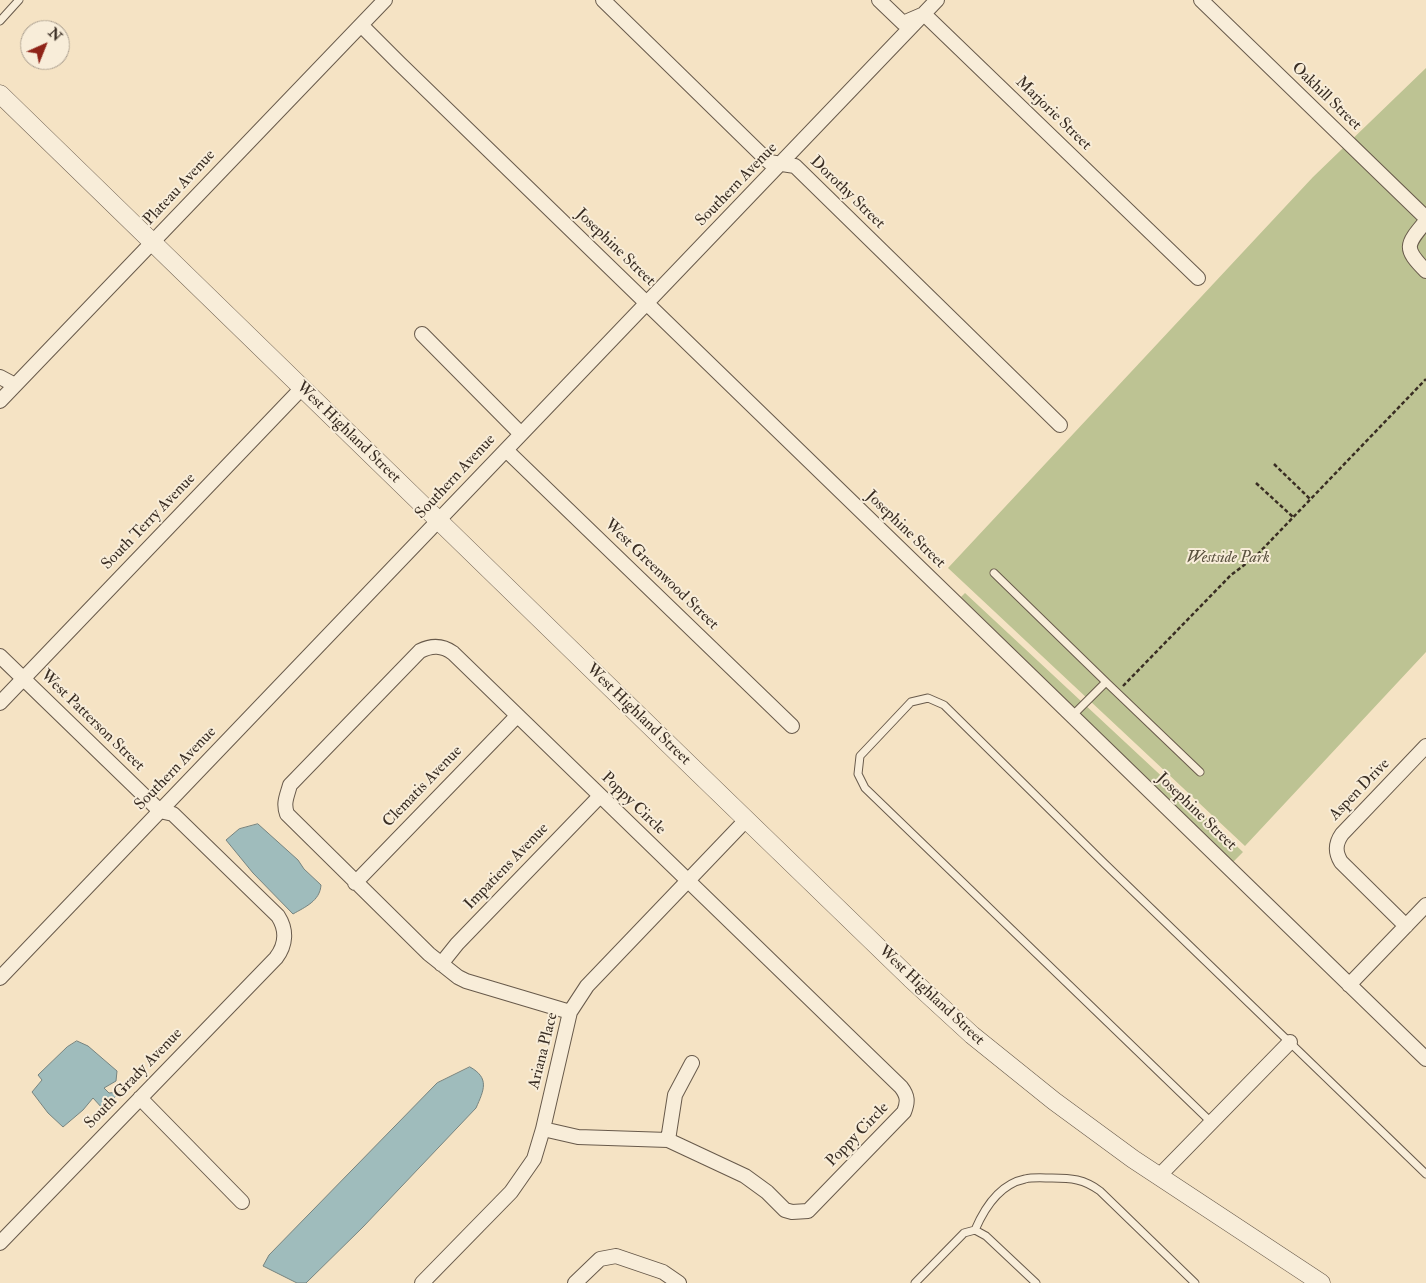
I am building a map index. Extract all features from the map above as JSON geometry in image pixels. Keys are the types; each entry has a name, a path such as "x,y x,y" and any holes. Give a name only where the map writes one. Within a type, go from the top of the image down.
{"street":[{"name":"Plateau Avenue","path":"0,401 385,0"},
{"name":"Dorothy Street","path":"603,0 769,162 795,166 1060,425"},
{"path":"879,0 903,23 924,14"},
{"name":"Southern Avenue","path":"0,978 937,0"},
{"name":"Oakhill Street","path":"1201,0 1426,220 1412,237 1409,244 1413,258 1426,271"},
{"name":"Marjorie Street","path":"924,14 1198,278"},
{"name":"Josephine Street","path":"361,25 1426,1060"},
{"name":"West Highland Street","path":"0,94 746,820 972,1035 1054,1102 1133,1160 1321,1283"},
{"path":"422,334 521,434"},
{"path":"0,377 15,385"},
{"name":"South Terry Avenue","path":"0,703 301,389"},
{"name":"West Greenwood Street","path":"506,450 792,726"},
{"name":"Poppy Circle","path":"543,1129 578,1137 668,1140 745,1176 762,1188 785,1210 801,1212 808,1210 904,1112 907,1098 901,1087 446,648 428,647 420,651 290,785 284,807 291,820 355,883 429,954 458,977 570,1012"},
{"name":"West Patterson Street","path":"0,656 160,811 173,814 278,916 283,924 284,935"},
{"name":"Clematis Avenue","path":"355,883 517,716"},
{"name":"Aspen Drive","path":"1406,926 1341,862 1336,848 1342,834 1426,746"},
{"name":"Impatiens Avenue","path":"441,964 457,944 600,796"},
{"name":"Ariana Place","path":"422,1283 511,1192 534,1159 543,1129 570,1012 595,977 746,820"},
{"path":"1350,986 1426,905"},
{"name":"South Grady Avenue","path":"2,1238 276,958 284,944 284,935"},
{"path":"1159,1176 1290,1042"},
{"path":"668,1140 675,1095 692,1063"},
{"path":"140,1098 242,1202"},
{"path":"575,1283 600,1259 616,1256 664,1272 679,1283"}],"lane":[{"path":"0,21 19,0"},
{"path":"994,573 1200,772"},
{"path":"1072,716 1106,682"},
{"path":"1212,1122 865,788 858,774 860,756 911,702 928,698 944,705 1104,864 1426,1174"},
{"path":"975,1230 982,1214 990,1204 1002,1190 1015,1182 1026,1178 1078,1179 1091,1184 1100,1191 1195,1283"},
{"path":"915,1283 964,1233 975,1230 986,1236 1036,1283"}],"path":[{"path":"1117,692 1231,575 1254,557 1426,379"},
{"path":"1274,464 1310,499"},
{"path":"1256,483 1293,517"}],"green space":[{"name":"Westside Park","path":"1426,68 1426,652 1245,846 948,568 1313,177"},
{"path":"965,593 1243,852 1233,862 961,597"}],"water":[{"path":"258,824 298,860 304,869 321,885 315,899 293,914 253,873 226,840 239,829"},
{"path":"77,1041 88,1046 117,1071 116,1081 104,1088 109,1093 120,1092 103,1109 93,1098 83,1110 63,1127 48,1113 32,1092 42,1080 38,1075 67,1047"},
{"path":"470,1067 480,1076 484,1085 476,1108 363,1227 306,1283 297,1283 263,1266 269,1255 437,1083"}]}
